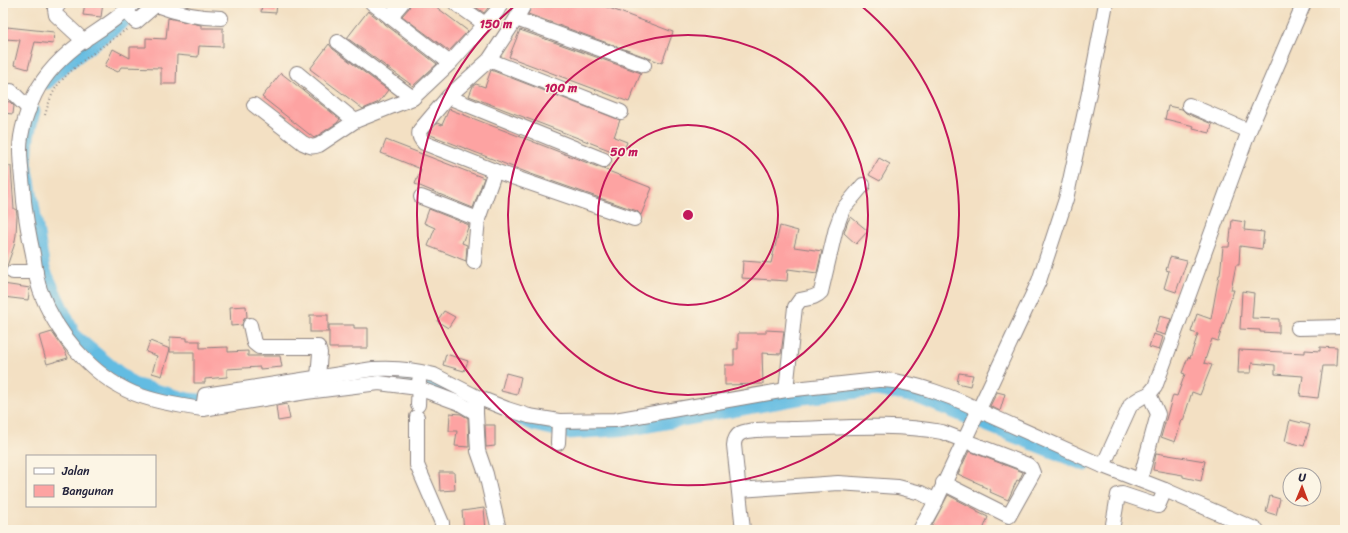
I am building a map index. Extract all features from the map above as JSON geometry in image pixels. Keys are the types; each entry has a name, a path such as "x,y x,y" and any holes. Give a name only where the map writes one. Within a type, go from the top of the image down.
{"street":[{"path":"60,3 55,9 56,15 84,41"},
{"path":"372,3 450,63"},
{"path":"390,17 402,3"},
{"path":"455,3 485,24"},
{"path":"254,105 303,142 314,147 319,145 355,121 413,98 450,63 497,11 501,3"},
{"path":"525,3 489,60 448,97 420,130 419,134 421,140 424,143 495,171 634,219"},
{"path":"920,530 936,501 1039,281 1066,199 1089,93 1106,3"},
{"path":"1104,466 1132,404 1149,394 1155,387 1249,132 1304,3"},
{"path":"221,18 175,12 157,4 131,14 84,41 58,63 46,76 35,94 23,130 20,148 26,218 40,289 55,321 85,361 111,381 132,393 156,401 204,404 364,384 386,384 419,380"},
{"path":"516,19 644,65"},
{"path":"338,42 413,98"},
{"path":"489,60 621,112"},
{"path":"297,73 355,121"},
{"path":"11,91 29,109"},
{"path":"448,97 604,160"},
{"path":"1189,104 1249,132"},
{"path":"474,262 478,219 495,171"},
{"path":"786,390 795,307 800,300 815,297 821,292 836,228 843,209 863,185"},
{"path":"421,197 478,219"},
{"path":"13,272 36,272"},
{"path":"250,325 254,343 259,347 318,347 320,353 318,377"},
{"path":"1298,328 1345,327"},
{"path":"204,404 205,395 373,369 408,369 419,380 459,403 507,409 529,416 559,431 786,390 883,380 935,392 977,412 988,415 1104,466 1140,480 1163,496 1257,530"},
{"path":"419,380 417,411 417,465 442,523 442,530"},
{"path":"1140,480 1158,414 1149,394"},
{"path":"476,404 478,451 486,474 499,530"},
{"path":"743,530 734,442 737,436 744,432 874,427 920,429 942,432 965,438 1028,465 1033,473 1009,516 944,483"},
{"path":"739,490 838,483 898,487 921,493 936,501"},
{"path":"1112,530 1118,495 1122,494 1155,506 1158,506 1163,496"}],"path":[{"path":"45,115 57,87 131,14"}],"building":[{"path":"85,3 103,3 101,17 83,15"},
{"path":"262,3 277,3 276,13 261,12"},
{"path":"410,3 431,3 468,31 449,51 402,16 409,8"},
{"path":"470,3 492,3 484,13"},
{"path":"533,3 596,3 673,32 662,63 528,14"},
{"path":"368,11 437,64 413,86 347,38"},
{"path":"168,18 201,25 201,28 223,28 223,47 199,46 198,57 177,55 176,84 161,84 161,68 121,67 118,72 105,66 113,49 130,58 130,47 146,47 146,38 166,39"},
{"path":"7,27 54,32 53,44 35,42 28,69 14,65 20,40 5,39"},
{"path":"520,30 641,73 629,102 509,57"},
{"path":"329,44 333,49 388,90 379,102 363,109 310,69"},
{"path":"491,70 620,120 614,137 627,142 622,155 469,96 473,86 476,84 485,87"},
{"path":"281,73 340,119 337,123 314,138 262,97"},
{"path":"3,101 10,102 14,106 13,114 3,113"},
{"path":"1168,106 1182,109 1186,113 1212,124 1210,133 1193,129 1194,126 1165,119"},
{"path":"449,109 652,188 641,215 637,211 531,174 428,134 437,123 442,125"},
{"path":"386,140 484,178 473,208 415,184 421,169 381,153"},
{"path":"879,158 890,164 880,181 869,175"},
{"path":"3,166 11,166 14,209 16,209 17,215 14,246 5,268 5,274 3,273"},
{"path":"429,209 469,225 462,243 467,245 466,261 428,246 435,228 424,223"},
{"path":"851,217 868,231 856,244 844,233"},
{"path":"1232,220 1245,222 1244,230 1264,232 1262,249 1240,246 1239,265 1236,265 1231,290 1234,290 1218,341 1212,339 1204,363 1212,365 1200,395 1192,392 1175,442 1161,437 1173,395 1177,396 1185,374 1182,373 1188,357 1190,358 1198,334 1191,332 1197,314 1211,319 1220,275 1223,247 1229,247"},
{"path":"780,226 798,231 794,247 822,251 817,273 788,269 787,281 742,278 743,261 771,263"},
{"path":"1170,257 1187,261 1176,292 1164,288 1169,271 1166,270"},
{"path":"3,284 30,288 28,300 3,297"},
{"path":"1242,291 1254,293 1252,318 1279,319 1279,333 1240,329"},
{"path":"246,306 247,317 244,319 242,325 231,326 230,307"},
{"path":"444,311 455,317 448,328 437,321"},
{"path":"310,315 328,315 328,332 310,332"},
{"path":"1160,316 1171,319 1165,335 1155,332"},
{"path":"329,325 354,325 354,328 368,328 368,348 329,348"},
{"path":"766,330 784,331 781,354 762,353 763,384 725,385 725,365 734,365 734,349 738,349 738,333 766,333"},
{"path":"52,332 68,358 47,364 39,336"},
{"path":"1153,334 1163,337 1159,350 1149,347"},
{"path":"170,337 187,338 187,341 200,341 200,348 228,347 228,352 248,351 248,356 280,356 282,367 227,369 227,377 205,379 205,383 194,383 194,352 170,352"},
{"path":"150,341 170,349 162,376 152,373 157,356 146,352"},
{"path":"1320,347 1337,348 1336,366 1323,366 1318,398 1300,396 1303,376 1275,374 1275,365 1252,363 1251,373 1238,373 1239,350 1305,353 1305,350 1320,351"},
{"path":"446,354 468,361 464,371 443,365"},
{"path":"506,373 521,377 517,395 501,391"},
{"path":"959,373 973,375 970,386 957,383"},
{"path":"997,392 1005,394 1000,411 990,406"},
{"path":"287,404 290,419 278,421 276,406"},
{"path":"450,413 461,414 468,418 469,447 455,446 457,431 449,431"},
{"path":"1290,420 1310,425 1304,446 1285,441"},
{"path":"485,425 495,425 495,446 486,447"},
{"path":"969,451 1023,472 1019,481 1017,480 1008,500 990,492 991,490 982,485 958,474"},
{"path":"1156,453 1205,461 1201,481 1183,477 1183,475 1153,470"},
{"path":"439,472 454,472 455,490 440,491"},
{"path":"948,495 988,517 983,530 944,530 932,525"},
{"path":"1270,496 1280,499 1276,515 1266,512"},
{"path":"484,508 486,530 464,530 462,511"}],"waterway":[{"path":"47,83 65,66 146,3"},
{"path":"34,111 28,137 26,163 44,269 75,336 133,384 188,399 214,400"},
{"path":"346,379 397,374 432,382 452,390"},
{"path":"516,417 535,425 568,433 632,429 803,398 877,390 916,397 1085,465"}]}
